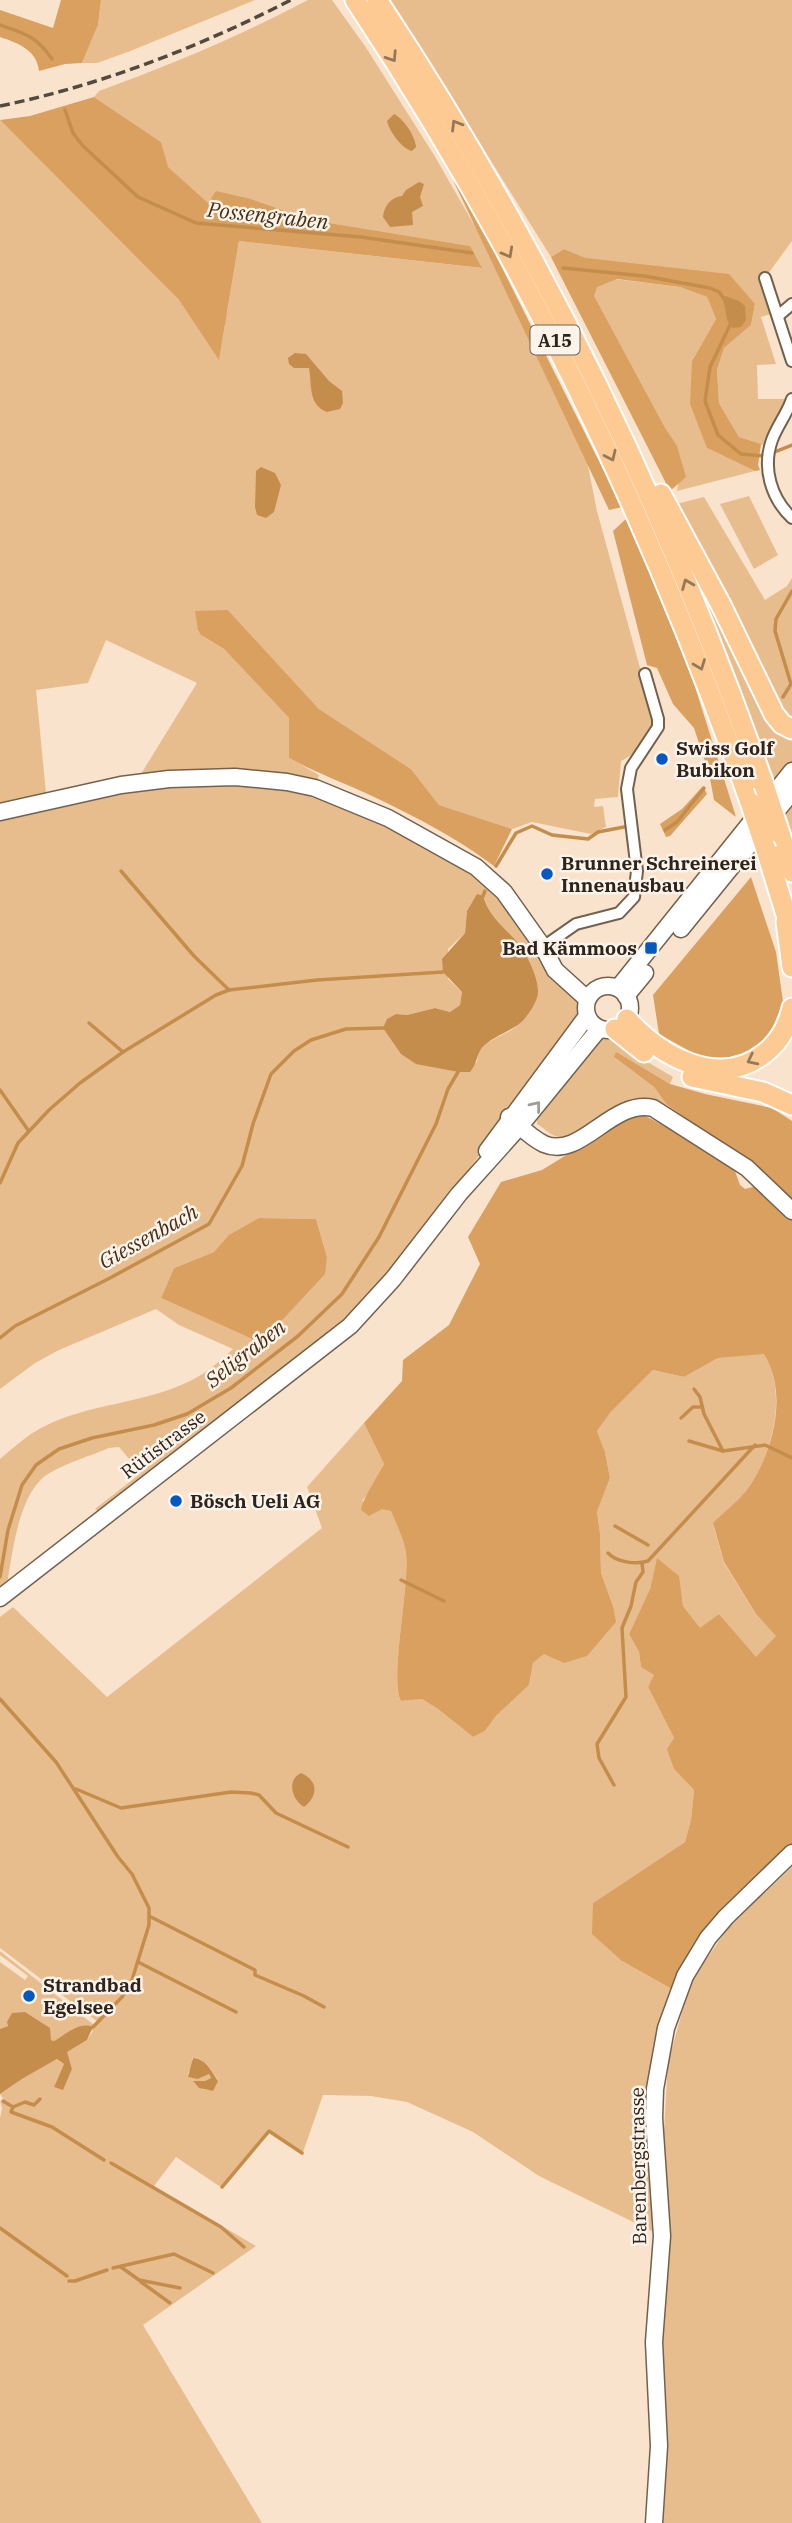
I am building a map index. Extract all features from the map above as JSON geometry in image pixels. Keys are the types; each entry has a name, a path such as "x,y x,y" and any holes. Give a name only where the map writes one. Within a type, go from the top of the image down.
{"highway":[{"name":"A15","path":"355,0 416,94 475,193 583,397 652,546 700,665 766,850 784,876"},
{"name":"A15","path":"377,0 478,162 580,348 669,539 717,657 780,834 784,876 783,904 792,934"},
{"path":"580,348 693,552 774,714 782,724 792,729"},
{"path":"783,904 792,967"},
{"path":"614,1026 647,1037 678,1059 708,1069 727,1069 752,1062 770,1049 783,1033 792,1008"},
{"path":"614,1026 671,1070 706,1081 763,1092 792,1105"}],"street":[{"path":"765,278 792,361"},
{"path":"778,316 792,304"},
{"path":"792,399 772,442 768,463 775,494 792,518"},
{"path":"543,947 576,925 619,913 634,897 637,871 628,778 635,761 655,733 658,723 645,674"},
{"path":"622,992 792,771"},
{"path":"0,812 121,785 169,779 235,777 287,782 315,788 388,818 475,867 503,892 543,947 591,995"},
{"path":"622,992 792,792"},
{"path":"606,986 622,992 630,1007 614,1026 587,1016 591,995 606,986"},
{"name":"Rütistrasse","path":"0,1598 342,1332 393,1279 515,1122 587,1016"},
{"name":"Rütistrasse","path":"515,1122 614,1026"},
{"path":"515,1122 545,1144 565,1146 625,1110 639,1106 653,1108 747,1168 792,1211"},
{"name":"Barenbergstrasse","path":"653,2523 659,2446 654,2342 662,2236 654,2118 655,2089 666,2028 677,1992 700,1950 726,1917 792,1853"}],"shaded area":[{"path":"61,0 101,0 98,25 82,63 65,64 39,71 31,53 0,37 0,10 53,28"},
{"path":"101,0 255,0 128,52 97,63 82,63 98,25"},
{"name":"Swiss Golf Bubikon","path":"308,0 332,0 365,46 434,155 481,237 584,446 597,511 654,719 651,732 643,744 621,761 618,797 595,799 594,807 603,806 606,827 591,834 532,822 512,829 439,805 411,769 319,709 228,610 201,635 224,649 289,718 289,758 319,775 315,788 209,777 0,812 0,120 179,300 219,359 224,316 227,313 239,241 481,268 469,246 311,220 251,199 208,204 167,167 161,142 94,97 99,91 205,49","holes":["106,640 197,683 141,774 46,793 36,690 88,683"]},
{"path":"390,0 792,0 792,241 765,278 776,312 761,317 776,364 757,365 758,399 786,399 763,445 739,437 719,403 717,370 724,348 751,325 755,304 586,258 564,249 551,257"},
{"path":"94,97 161,142 168,167 208,203 216,191 251,199 311,220 470,246 482,268 239,241 219,360 179,300 0,120 30,116"},
{"path":"394,114 411,133 416,147 412,151 400,143 390,130 387,121"},
{"path":"455,174 622,507 609,510 454,182"},
{"path":"419,182 424,184 420,197 423,206 412,212 413,225 390,227 383,217 387,206 391,200 402,196"},
{"path":"564,249 586,258 729,274 755,304 751,325 724,348 717,370 719,403 739,437 761,444 758,465 760,470 755,471 707,448 690,404 692,361 716,319 707,297 680,287 617,279 597,287 594,296 677,446 686,477 670,491 551,257"},
{"path":"581,275 680,287 707,297 716,319 692,361 707,448 755,471 677,491 679,478"},
{"path":"725,296 745,306 746,320 741,327 733,328 728,322 722,298"},
{"path":"295,353 306,354 329,381 342,391 343,403 340,409 327,412 317,405 312,394 309,368 294,368 289,364 288,358"},
{"path":"261,467 275,473 281,485 274,512 266,518 257,515 255,507 256,471"},
{"path":"749,496 778,555 754,569 720,504"},
{"path":"704,497 765,600 787,586 792,578 792,833 773,775 701,588 716,581 676,504"},
{"path":"627,518 692,677 736,817 714,800 709,773 694,728 673,704 657,668 647,665 613,531"},
{"path":"228,610 319,709 411,769 439,805 512,829 494,866 419,820 289,758 289,718 224,649 201,635 198,630 195,611"},
{"path":"237,782 303,791 403,831 483,881 505,905 543,964 579,1000 582,1014 432,1220 376,1290 347,1321 103,1510 95,1509 141,1473 119,1447 109,1448 48,1474 38,1483 24,1509 18,1525 7,1585 0,1591 0,1459 31,1434 61,1419 154,1395 190,1381 208,1371 233,1349 179,1325 156,1309 59,1350 35,1363 0,1389 0,817 141,787","holes":["483,896 494,916 522,950 538,991 522,1021 483,1047 477,1062 458,1072 433,1067 396,1014 407,1015 435,1008 450,1012 460,1005 462,992 448,979 448,949 465,933 467,911","259,1218 316,1219 327,1257 261,1343 161,1298 174,1268 214,1252"]},
{"path":"703,786 707,794 670,836 666,837 660,824 682,809"},
{"path":"751,877 776,952 783,1002 771,1032 752,1052 724,1059 700,1057 659,1034 653,995"},
{"path":"477,894 483,896 493,916 525,953 537,981 537,997 521,1022 482,1048 470,1072 416,1064 401,1054 383,1028 387,1019 396,1014 407,1015 435,1008 450,1012 460,1005 462,992 443,972 442,959 465,933 467,911"},
{"path":"603,1035 616,1036 639,1057 673,1077 670,1084 616,1053 615,1058 654,1087 667,1105 655,1101 632,1102 612,1110 571,1135 554,1136 537,1124 537,1117"},
{"path":"616,1052 670,1084 772,1108 792,1121 792,1201 776,1184 742,1157 667,1105 654,1087 614,1057"},
{"path":"642,1114 732,1163 740,1185 745,1189 760,1185 792,1218 792,1853 726,1917 677,1992 622,1961 592,1934 593,1903 685,1842 691,1820 694,1790 674,1769 667,1749 674,1738 648,1687 654,1675 641,1667 639,1652 629,1634 650,1589 657,1558 679,1576 683,1606 700,1628 719,1614 756,1657 776,1636 756,1614 724,1562 713,1523 750,1485 768,1450 776,1417 776,1401 775,1384 764,1354 718,1358 684,1377 653,1370 610,1413 597,1431 605,1452 610,1478 597,1512 601,1573 616,1622 587,1656 564,1663 544,1654 533,1663 529,1685 496,1716 485,1731 473,1737 422,1699 401,1701 397,1674 405,1587 405,1548 391,1511 382,1509 369,1516 361,1510 384,1464 364,1423 402,1381 403,1360 449,1325 480,1264 468,1237 501,1182 542,1170 627,1118"},
{"path":"259,1218 316,1219 327,1257 325,1274 261,1343 161,1298 174,1268 214,1252 229,1235"},
{"path":"764,1353 775,1384 775,1417 768,1449 761,1465 746,1491 713,1524 724,1563 756,1614 777,1636 756,1658 719,1614 700,1629 683,1606 678,1576 657,1559 650,1589 629,1634 639,1652 641,1667 655,1675 648,1687 674,1738 674,1769 694,1790 691,1820 685,1842 593,1903 622,1961 677,1992 660,2059 662,2236 539,2176 473,2132 407,2102 371,2096 323,2095 302,2155 270,2132 222,2188 176,2157 154,2186 256,2246 143,2325 262,2523 0,2523 0,2101 4,2100 0,2094 57,2059 64,2064 54,2087 63,2089 72,2069 66,2052 87,2040 93,2031 76,2027 54,2041 9,2024 5,2029 0,2029 0,1962 25,1980 28,1976 0,1955 0,1951 94,2025 98,2022 0,1948 0,1617 13,1607 107,1697 322,1528 307,1487 364,1423 384,1464 372,1489 362,1501 391,1511 406,1553 397,1675 401,1701 422,1699 473,1737 485,1731 496,1716 529,1685 533,1663 545,1653 564,1663 613,1606 601,1573 597,1512 610,1478 605,1452 597,1431 610,1413 653,1370 684,1377 718,1358","holes":["192,2058 197,2058 207,2065 218,2080 213,2090 197,2086 193,2081 208,2081 211,2078 209,2074 198,2079 188,2074"]},
{"path":"301,1773 314,1784 314,1794 304,1807 296,1800 292,1790 293,1780"},
{"path":"792,1867 792,2523 659,2523 663,2147 668,2063 690,1983 728,1928"},
{"path":"25,2012 50,2028 51,2040 54,2041 78,2027 93,2027 87,2040 67,2052 72,2069 63,2090 54,2087 64,2064 57,2059 0,2094 0,2029 8,2026 7,2022 12,2013"},
{"path":"193,2058 205,2063 218,2081 213,2091 199,2088 193,2081 205,2081 211,2078 209,2074 198,2079 188,2077"}],"waterway":[{"name":"Possengraben","path":"0,25 30,37 41,45 52,59"},
{"name":"Possengraben","path":"65,110 73,133 83,146 138,197 196,223 361,237 472,253"},
{"name":"Possengraben","path":"563,268 644,276 710,288 719,292 725,300"},
{"name":"Possengraben","path":"731,323 710,367 705,401 718,435 741,454 765,456"},
{"name":"Possengraben","path":"772,453 792,445"},
{"name":"Giessenbach","path":"783,697 791,684 775,631 776,619 792,591"},
{"name":"Giessenbach","path":"665,830 677,822 704,788"},
{"name":"Giessenbach","path":"496,866 516,833 532,826 552,835 588,839 598,832 624,827"},
{"path":"121,871 194,956 229,990"},
{"name":"Giessenbach","path":"483,896 485,891"},
{"path":"0,1183 18,1143 49,1110 80,1083 123,1052 216,995 229,990 317,980 443,972"},
{"path":"89,1023 123,1052"},
{"name":"Giessenbach","path":"0,1338 15,1326 209,1224 242,1166 253,1124 271,1074 294,1051 311,1040 346,1029 383,1028"},
{"name":"Seligraben","path":"0,1577 8,1530 22,1485 36,1465 59,1449 187,1414 231,1388 298,1336 342,1294 379,1237 436,1124 448,1089 458,1072"},
{"path":"0,1090 28,1130"},
{"path":"694,1389 723,1451"},
{"path":"681,1418 693,1407 701,1407"},
{"path":"689,1441 723,1451 765,1445 792,1458"},
{"path":"608,1553 626,1562 648,1561 755,1445"},
{"path":"615,1526 648,1545"},
{"path":"614,1785 599,1758 597,1744 626,1697 622,1628 631,1606 636,1582 643,1572 642,1563"},
{"path":"401,1580 444,1601"},
{"name":"Seligraben","path":"0,1699 56,1762 132,1874 149,1908 149,1925 131,1983 122,1997 93,2027"},
{"path":"76,1789 121,1808 231,1792 251,1793 259,1795 276,1813 348,1847"},
{"path":"151,1917 255,1970 255,1975 324,2007"},
{"path":"138,1962 236,2012"},
{"path":"13,2107 25,2102 34,2105 40,2099"},
{"path":"3,2101 13,2107 11,2112 52,2127 104,2160"},
{"path":"222,2187 269,2131 302,2153"},
{"path":"111,2163 221,2227 244,2247"},
{"path":"0,2228 67,2276"},
{"path":"113,2268 174,2254 213,2273"},
{"path":"121,2267 139,2280 180,2288"},
{"path":"69,2281 107,2270"},
{"path":"141,2282 170,2303"}],"railway":[{"path":"0,106 76,87 149,63 291,0"}],"place":[{"name":"Swiss Golf Bubikon","path":"662,759"},
{"name":"Brunner Schreinerei Innenausbau","path":"547,874"},
{"name":"Bad Kämmoos","path":"651,948"},
{"name":"Bösch Ueli AG","path":"176,1501"},
{"name":"Strandbad Egelsee","path":"29,1996"}]}
